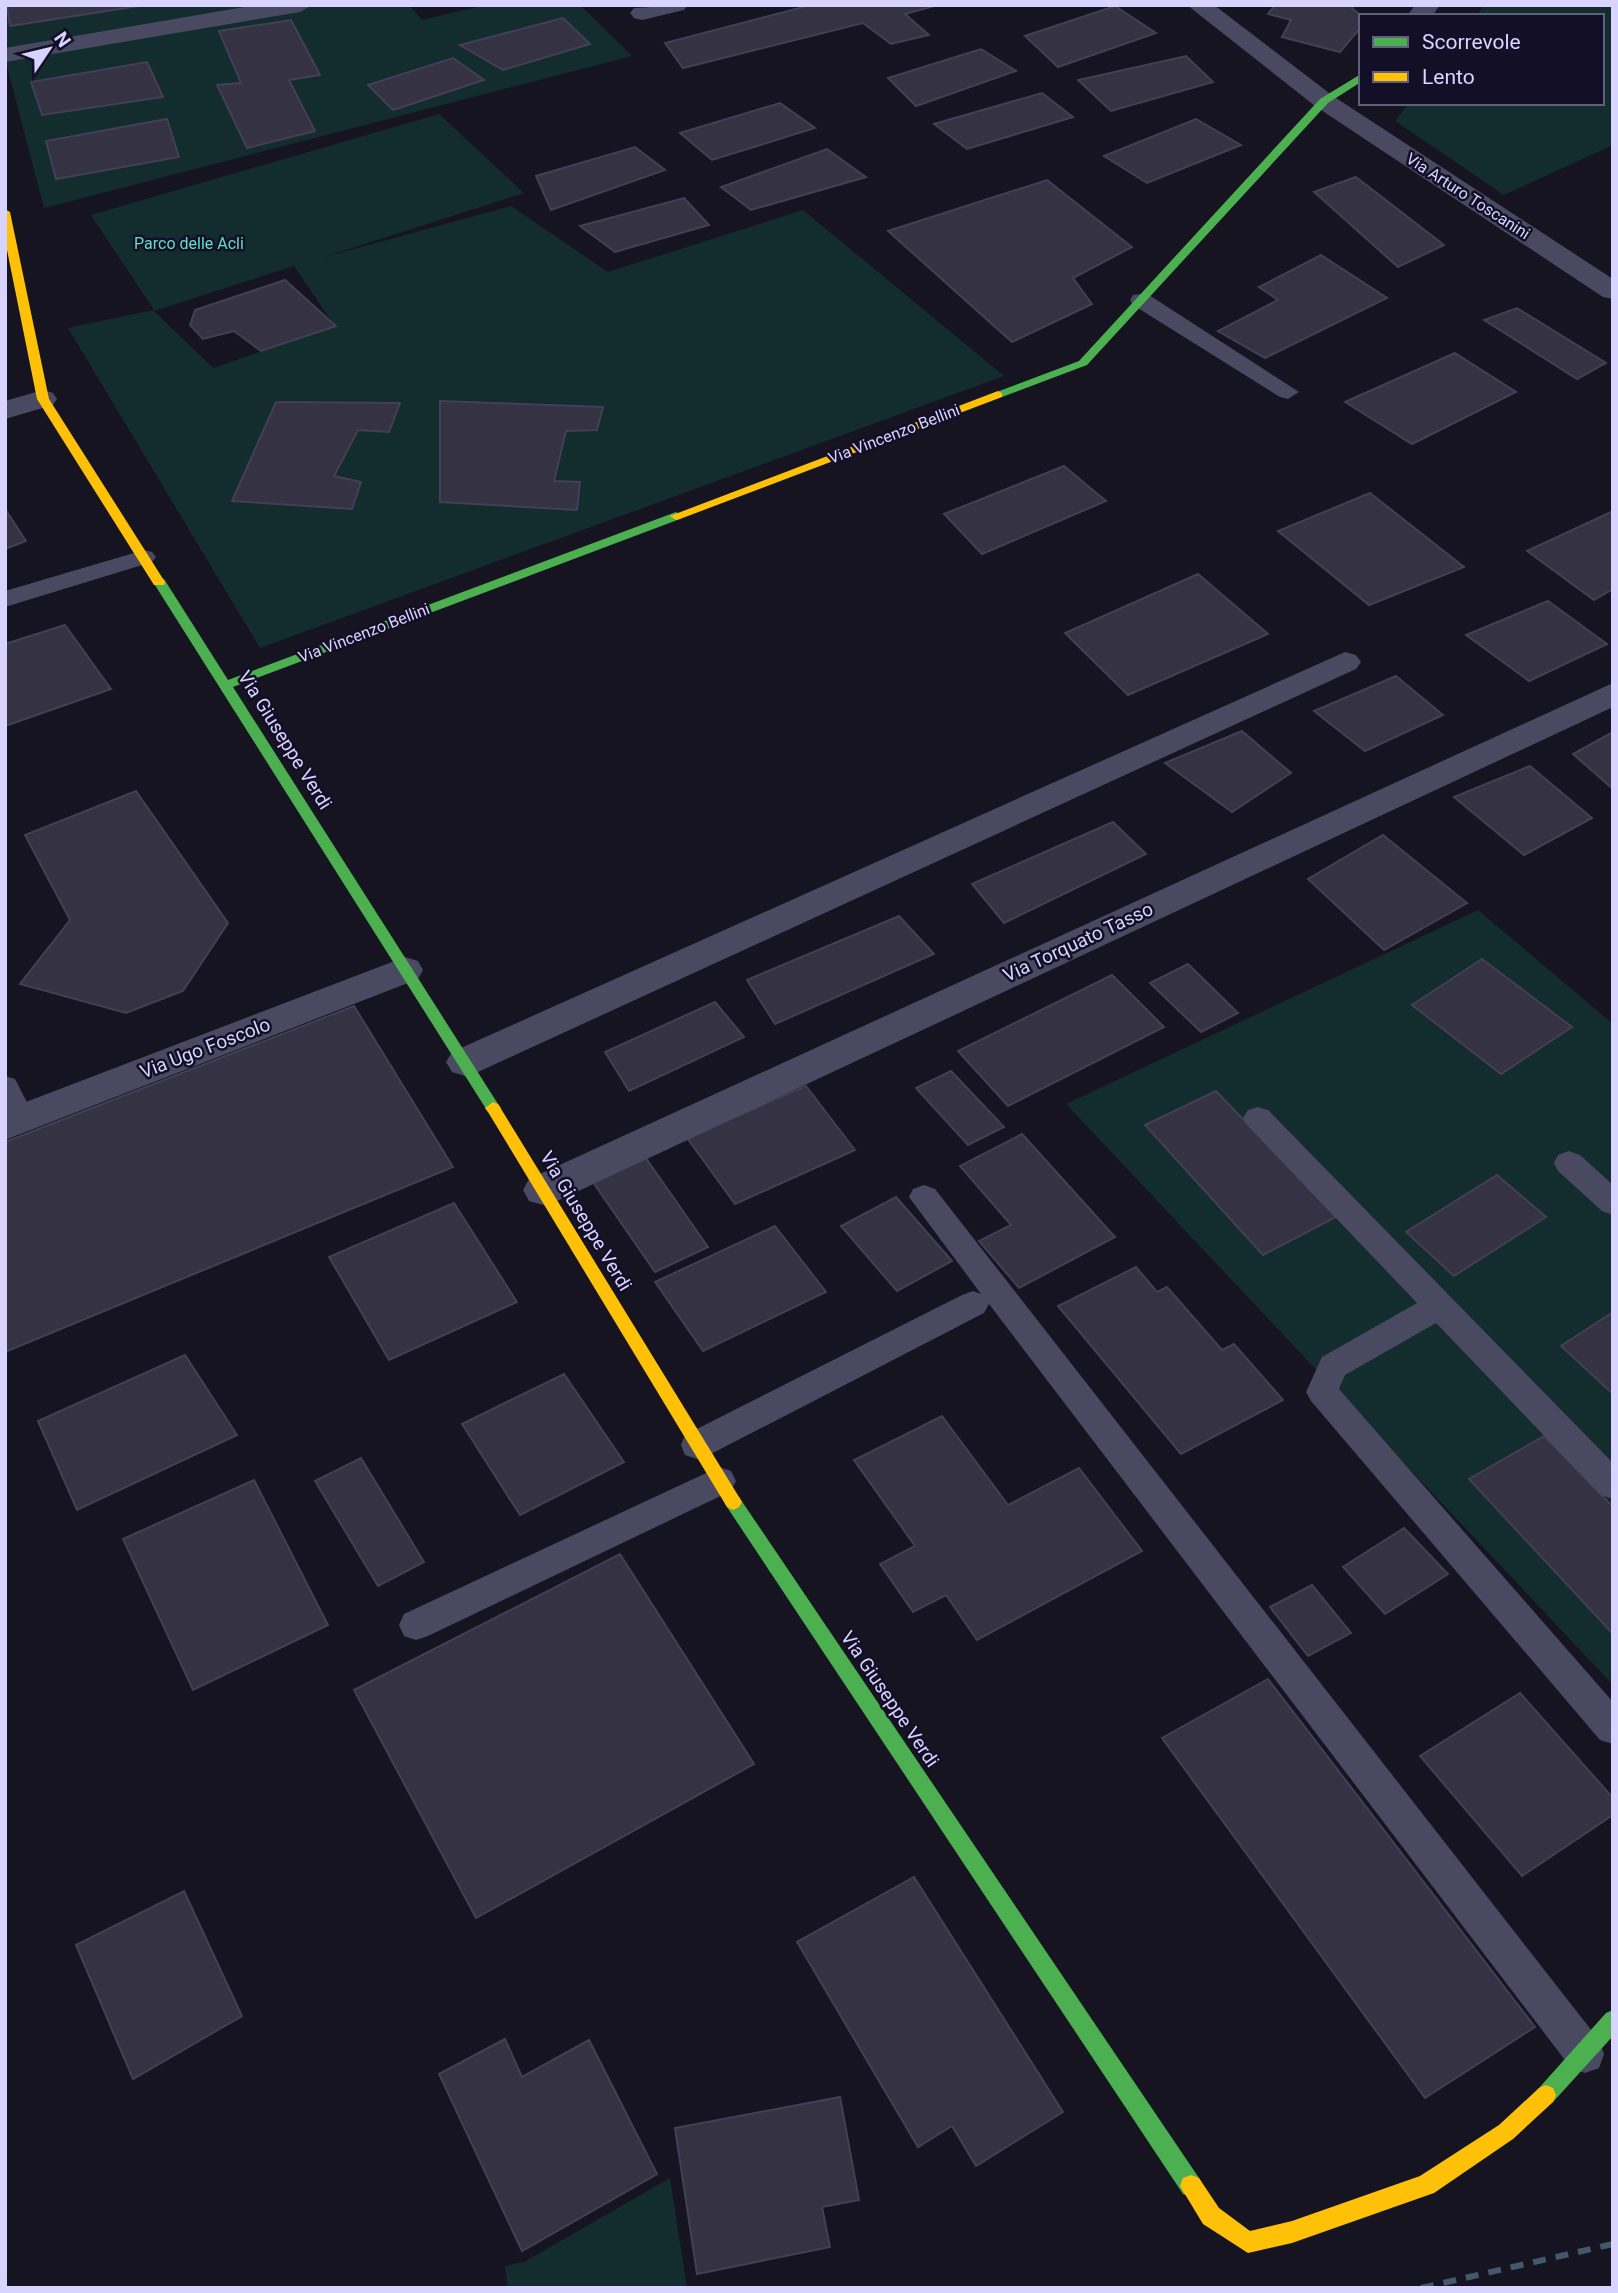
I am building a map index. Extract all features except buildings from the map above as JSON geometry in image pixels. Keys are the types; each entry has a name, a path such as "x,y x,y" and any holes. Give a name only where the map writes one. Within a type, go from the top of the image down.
{"street":[{"path":"5,55 300,5"},
{"path":"642,13 676,5"},
{"path":"1199,5 1324,101"},
{"name":"Via Vincenzo Bellini","path":"226,685 1083,363 1324,101 1359,78"},
{"name":"Via Arturo Toscanini","path":"1324,101 1613,290"},
{"name":"Via Giuseppe Verdi","path":"5,212 43,399 465,1062 719,1481 1211,2216 1248,2242 1292,2232 1426,2185 1506,2132 1562,2080 1585,2054"},
{"path":"5,410 43,399"},
{"path":"465,1062 1345,662"},
{"name":"Via Torquato Tasso","path":"543,1190 1613,694"},
{"name":"Via Ugo Foscolo","path":"13,1123 405,970"},
{"path":"1585,2054 1613,2020"}],"lane":[{"path":"1141,300 1288,392"},
{"path":"5,599 144,557"},
{"path":"5,1087 13,1123"},
{"path":"1258,1118 1613,1485"},
{"path":"1569,1163 1613,1203"},
{"path":"923,1198 1585,2054"},
{"path":"697,1444 973,1304"},
{"path":"1438,1306 1333,1366 1322,1392 1613,1728"},
{"path":"416,1625 719,1481"}],"green space":[{"path":"5,5 409,5 422,20 485,5 580,5 632,56 44,208 5,59"},
{"path":"1484,5 1613,5 1613,145 1504,195 1395,121 1407,105 1604,105 1604,14 1477,14"},
{"name":"Parco delle Acli","path":"439,114 524,193 321,258 511,206 608,272 803,210 1004,376 260,648 68,328 154,310 91,215","holes":["294,266 335,326 213,368 154,311"]},
{"path":"1478,910 1613,1024 1613,1685 1066,1104"},
{"path":"670,2178 687,2288 508,2288 505,2266 524,2262"}],"railway":[{"path":"1421,2288 1613,2244"}],"traffic: fast":[{"path":"998,395 1083,363 1324,101 1359,78"},
{"path":"226,685 676,516"},
{"path":"159,582 493,1108"},
{"path":"733,1502 1191,2186"},
{"path":"1546,2095 1613,2020"}],"traffic: slow":[{"path":"5,212 43,399 159,582"},
{"path":"676,516 998,395"},
{"path":"493,1108 733,1502"},
{"path":"1191,2186 1211,2216 1248,2242 1292,2232 1426,2185 1506,2132 1546,2095"}]}
